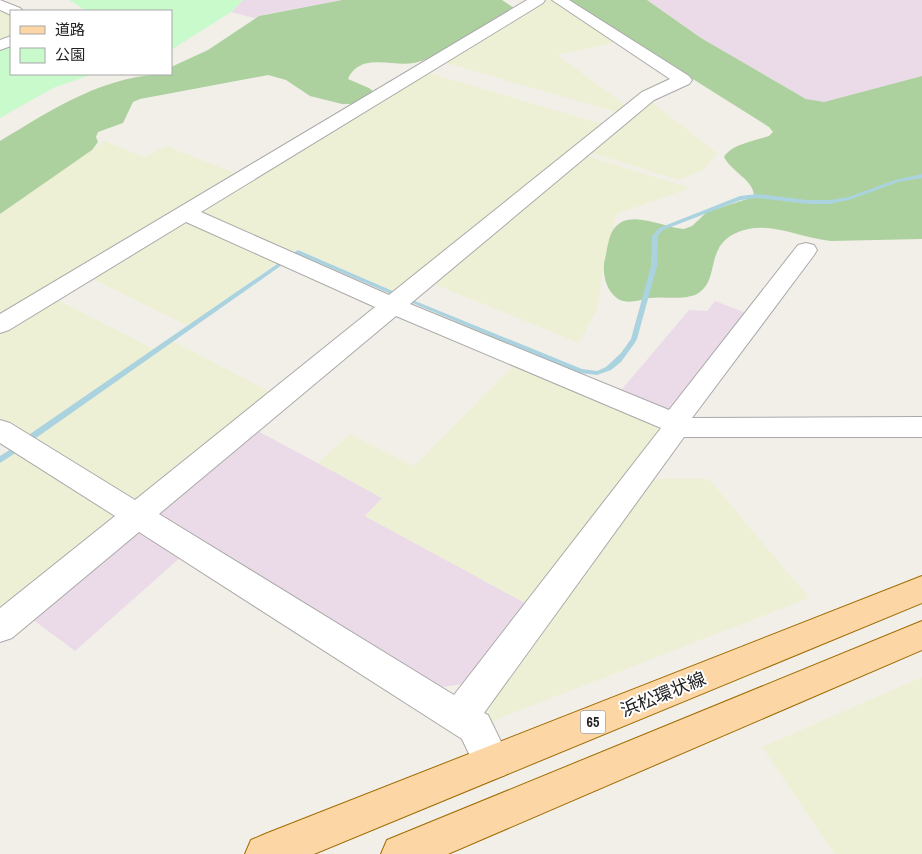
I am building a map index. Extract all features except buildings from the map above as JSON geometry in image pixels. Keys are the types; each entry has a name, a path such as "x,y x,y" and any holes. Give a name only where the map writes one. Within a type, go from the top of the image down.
{"main road":[{"name":"浜松環状線","path":"265,854 922,589"},
{"path":"402,854 922,636"}],"street":[{"path":"0,325 538,0"},
{"path":"0,628 648,96 683,80 559,0"},
{"path":"0,4 13,10"},
{"path":"185,213 393,306 688,428 922,427"},
{"path":"458,717 806,250"},
{"path":"0,430 475,727 492,762"}],"shaded area":[{"path":"243,0 342,0 254,18 231,12"},
{"path":"647,0 922,0 922,76 824,102 815,102 806,99 701,38"},
{"path":"715,301 751,315 674,415 619,393 689,310 707,311"},
{"path":"254,429 383,498 365,516 529,605 469,683 436,688 158,515 158,509"},
{"path":"142,529 183,555 75,651 28,616"}],"green space":[{"path":"69,0 243,0 231,12 172,49 172,10 85,10"},
{"path":"342,0 502,0 514,8 465,40 425,60 405,64 377,62 360,66 353,71 348,79 374,92 353,104 342,104 310,96 286,80 268,75 140,99 133,102 123,123 98,132 96,137 98,142 92,150 0,214 0,141 61,105 102,86 147,76 172,75 172,67 208,50 259,16"},
{"path":"544,0 554,0 618,42 557,55 628,107 620,113 442,62"},
{"path":"567,0 647,0 701,38 806,99 824,102 922,76 922,239 831,241 770,228 746,230 734,234 720,247 716,254 710,278 701,291 696,294 686,297 649,298 630,302 618,299 609,289 604,272 604,263 610,237 619,223 637,219 684,229 692,226 707,212 750,198 754,195 750,185 724,157 732,149 769,136 773,132 769,127"},
{"path":"0,8 10,13 10,38 0,42"},
{"path":"10,43 10,75 90,75 53,88 0,118 0,47"},
{"path":"426,72 606,125 398,293 297,249 290,254 198,214"},
{"path":"650,101 717,153 705,169 679,180 588,152"},
{"path":"104,141 145,157 166,146 240,175 0,319 0,214"},
{"path":"584,155 690,188 617,214 604,263 598,307 579,343 431,283"},
{"path":"188,220 280,261 188,326 88,277"},
{"path":"54,298 154,349 28,437 0,420 0,331"},
{"path":"173,341 274,394 135,502 33,440"},
{"path":"516,363 664,429 529,605 365,516 382,498 318,463 350,434 414,466"},
{"path":"17,451 119,514 0,617 0,463"},
{"path":"649,479 709,479 809,598 490,722 480,708"},
{"path":"922,677 922,854 834,854 762,747"}],"waterway":[{"path":"413,302 581,371 597,373 614,365 628,350 634,339 654,266 655,236 661,229 740,198 757,196 807,202 830,202 850,198 897,181 922,176"},
{"path":"294,254 298,252 393,293"},
{"path":"33,436 280,264"},
{"path":"0,460 11,452"}]}
